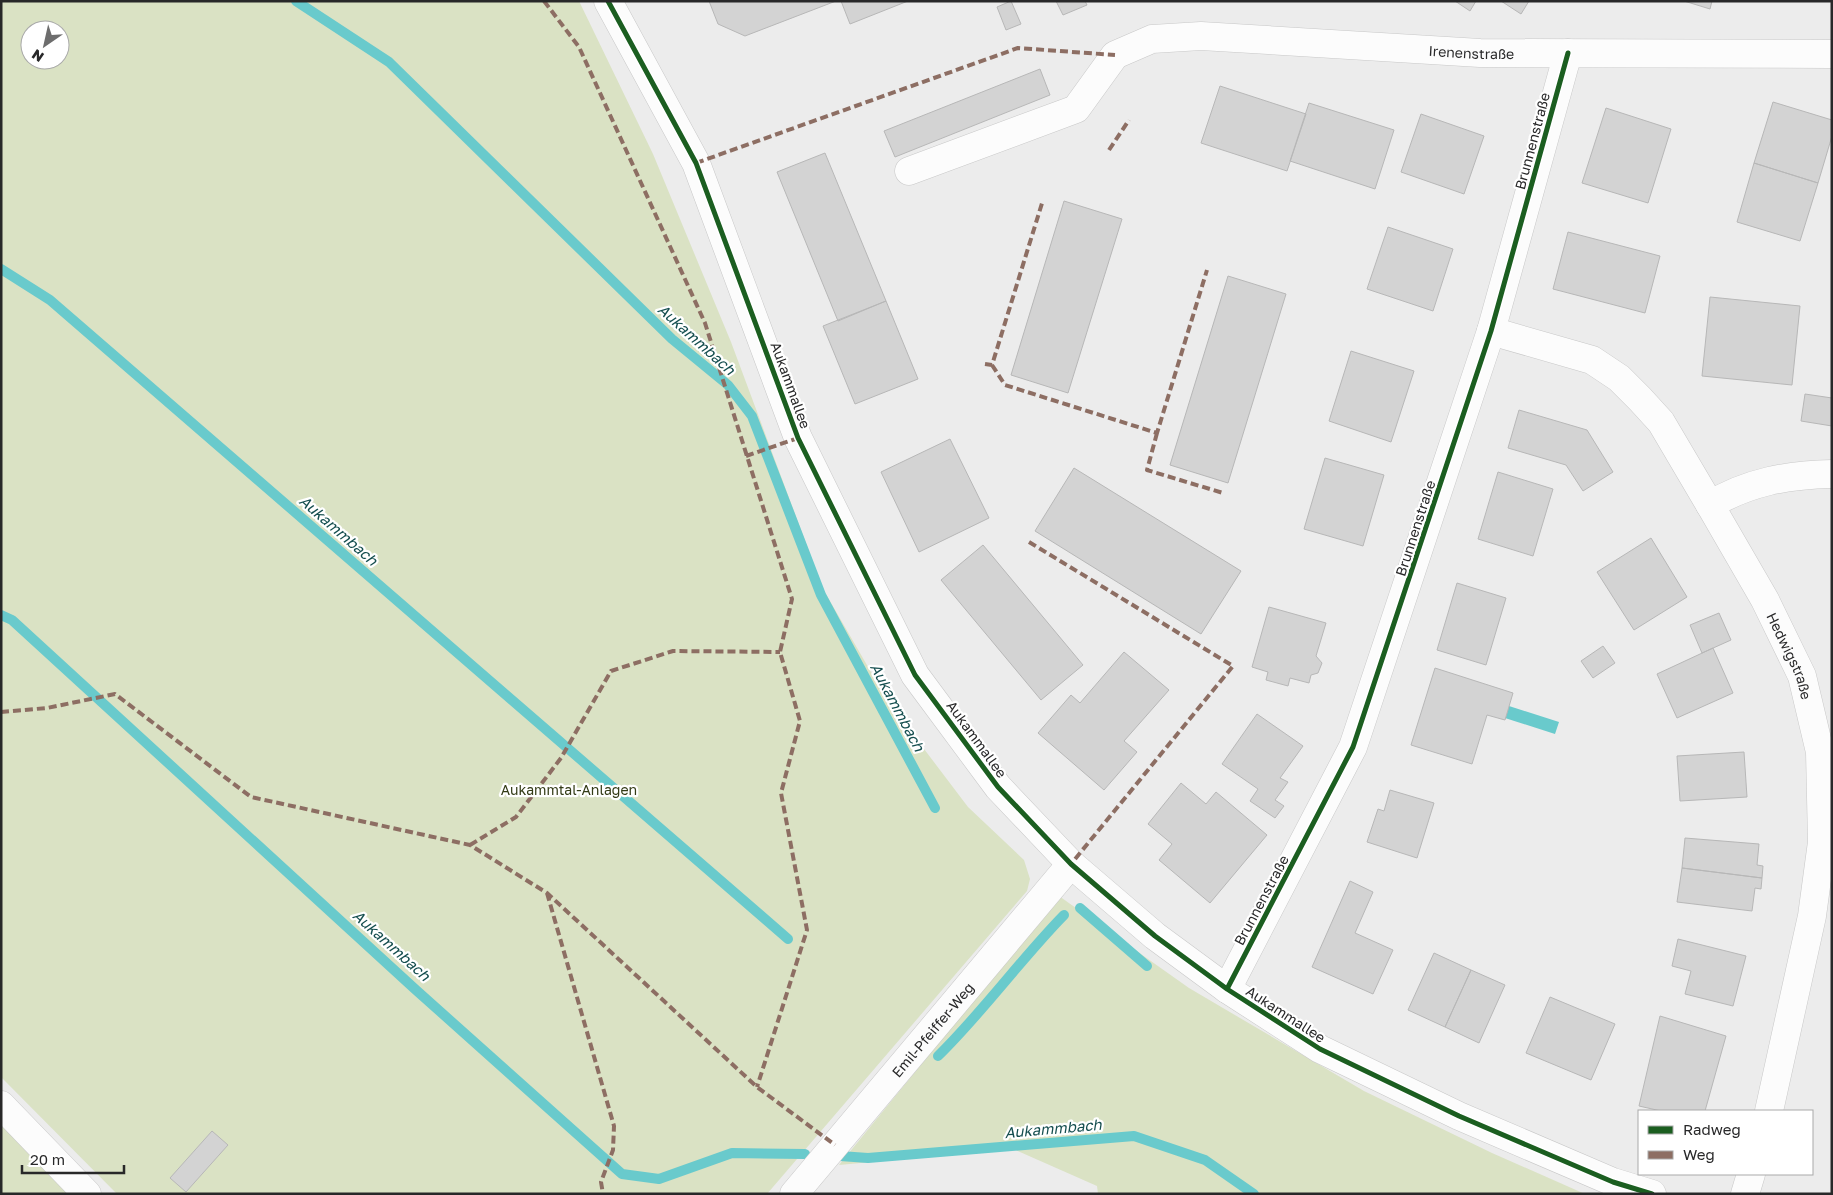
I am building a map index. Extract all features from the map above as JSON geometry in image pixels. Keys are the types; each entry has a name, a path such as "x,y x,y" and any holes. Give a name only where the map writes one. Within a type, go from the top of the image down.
{"street":[{"name":"Aukammallee","path":"608,1 696,163 798,438 915,675 998,787 1071,864 1155,936 1227,989 1320,1050 1450,1112 1614,1182 1652,1194"},
{"name":"Irenenstraße","path":"908,171 1076,109 1115,55 1152,39 1201,36 1480,53 1832,54"},
{"name":"Brunnenstraße","path":"1227,989 1354,746 1491,331 1568,53"},
{"name":"Hedwigstraße","path":"1491,331 1592,360 1619,378 1661,422 1765,600 1802,676 1820,752 1827,816 1812,916 1768,1110"},
{"path":"1710,505 1732,492 1754,483 1786,476 1832,474"},
{"name":"Emil-Pfeiffer-Weg","path":"794,1194 1071,864"},
{"path":"1,1105 88,1194"},
{"path":"1745,1194 1751,1175"}],"green space":[{"name":"Aukammtal-Anlagen","path":"1,1 579,1 653,154 731,342 823,589 875,679 918,741 968,807 1024,860 1030,879 1027,891 767,1194 117,1194 1,1077"},
{"path":"1059,896 1189,988 1364,1091 1492,1153 1585,1194 1098,1194 1097,1186 1013,1149 839,1165"},
{"path":"1,1124 70,1194 1,1194"}],"water":[{"path":"1509,706 1559,722 1555,734 1505,718"}],"building":[{"path":"709,1 836,1 745,36 718,24"},
{"path":"841,1 908,1 850,24"},
{"path":"1011,1 1021,24 1006,30 997,7"},
{"path":"1056,1 1085,1 1087,5 1063,15"},
{"path":"1455,1 1476,1 1470,11"},
{"path":"1501,1 1529,1 1521,14"},
{"path":"1684,1 1712,1 1710,9"},
{"path":"1040,69 1050,95 895,157 884,131"},
{"path":"1220,86 1306,114 1287,171 1201,143"},
{"path":"1773,102 1832,120 1832,136 1818,183 1754,163"},
{"path":"1309,103 1394,130 1375,189 1290,161"},
{"path":"1606,108 1671,129 1648,203 1582,183"},
{"path":"1421,114 1484,136 1464,194 1401,172"},
{"path":"825,153 886,301 838,321 777,172"},
{"path":"1754,163 1818,183 1800,241 1737,222"},
{"path":"1064,201 1122,219 1068,393 1011,375"},
{"path":"1388,227 1453,249 1433,311 1367,289"},
{"path":"1568,232 1660,256 1645,313 1553,289"},
{"path":"1228,276 1286,294 1228,483 1170,465"},
{"path":"1710,297 1800,306 1792,385 1702,376"},
{"path":"886,301 918,379 855,404 823,326"},
{"path":"1351,351 1414,371 1391,442 1329,421"},
{"path":"1805,394 1832,398 1832,426 1801,421"},
{"path":"1519,410 1587,430 1613,472 1583,491 1566,465 1508,448"},
{"path":"950,439 989,518 919,552 881,472"},
{"path":"1325,458 1384,475 1363,546 1304,529"},
{"path":"1074,468 1241,571 1201,634 1035,531"},
{"path":"1498,472 1553,489 1533,556 1478,539"},
{"path":"1651,538 1687,597 1634,630 1597,572"},
{"path":"983,545 1083,665 1041,700 941,580"},
{"path":"1457,583 1506,598 1486,665 1437,650"},
{"path":"1269,607 1326,623 1316,656 1322,663 1318,673 1311,675 1309,683 1290,678 1288,686 1266,680 1268,672 1252,667"},
{"path":"1719,613 1731,640 1702,653 1690,625"},
{"path":"1603,646 1615,663 1593,678 1581,661"},
{"path":"1713,648 1733,693 1677,718 1657,674"},
{"path":"1124,652 1169,690 1124,741 1137,752 1104,790 1038,733 1071,695 1080,703"},
{"path":"1435,668 1513,693 1505,720 1487,715 1472,764 1411,745"},
{"path":"1257,714 1303,746 1280,778 1288,782 1275,800 1284,806 1275,818 1250,801 1258,789 1222,764"},
{"path":"1744,752 1747,797 1680,801 1677,756"},
{"path":"1181,783 1206,804 1216,792 1267,835 1210,903 1159,860 1172,844 1148,824"},
{"path":"1390,790 1434,803 1417,858 1367,842 1378,809 1384,811"},
{"path":"1685,838 1759,844 1757,865 1763,866 1762,878 1682,868"},
{"path":"1682,868 1762,878 1761,889 1755,888 1752,911 1677,902"},
{"path":"1350,881 1373,892 1355,933 1393,950 1373,994 1312,967"},
{"path":"1678,939 1746,956 1733,1006 1685,994 1691,971 1672,966"},
{"path":"1434,953 1471,970 1445,1027 1408,1010"},
{"path":"1471,970 1505,985 1479,1043 1445,1027"},
{"path":"1550,997 1615,1024 1591,1080 1526,1053"},
{"path":"1660,1016 1726,1036 1705,1110 1657,1110 1639,1106"},
{"path":"212,1131 228,1145 186,1192 170,1178"}],"waterway":[{"name":"Aukammbach","path":"296,1 389,62 672,339 728,385 752,416 821,595 935,808"},
{"name":"Aukammbach","path":"1,269 50,300 788,939"},
{"name":"Aukammbach","path":"1,615 12,620 416,990 622,1174 659,1179 732,1153 805,1154"},
{"name":"Aukammbach","path":"1080,908 1147,966"},
{"name":"Aukammbach","path":"938,1056 1064,915"},
{"name":"Aukammbach","path":"840,1156 868,1158 1134,1136 1205,1160 1254,1194"}],"marked path":[{"path":"544,1 579,47 705,323 792,599 780,652 800,721 781,793 807,930 757,1087"},
{"path":"696,163 1018,48 1115,55"},
{"path":"1109,150 1129,120"},
{"path":"985,364 992,365 1043,200"},
{"path":"992,365 1005,385 1157,433 1207,270"},
{"path":"1157,433 1147,470 1223,493"},
{"path":"746,456 798,438"},
{"path":"1029,542 1233,666 1071,864"},
{"path":"470,845 516,817 561,758 611,671 673,651 780,652"},
{"path":"1,712 47,708 115,694 251,797 470,845 547,893 757,1087 835,1145"},
{"path":"547,893 614,1126 613,1150 601,1182 603,1194"}],"cycle path":[{"path":"608,1 696,163 798,438 915,675 998,787 1071,864 1155,936 1227,989 1320,1049 1459,1116 1613,1182 1652,1194"},
{"path":"1227,989 1353,747 1491,331 1568,53"}]}
